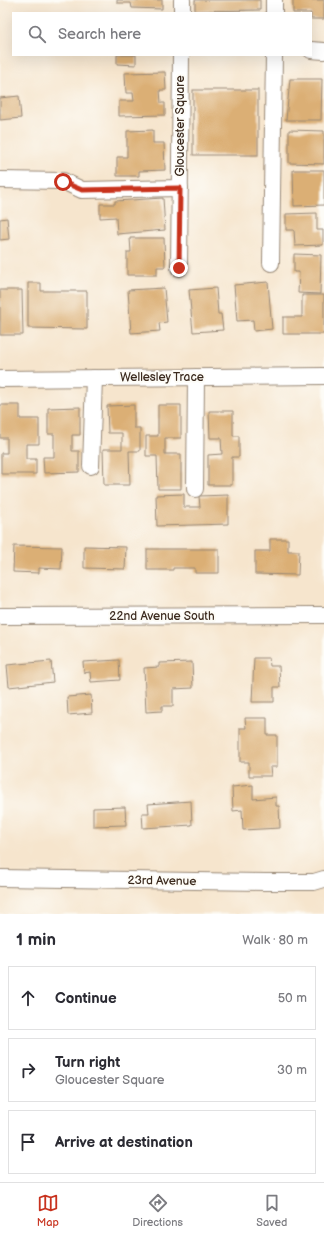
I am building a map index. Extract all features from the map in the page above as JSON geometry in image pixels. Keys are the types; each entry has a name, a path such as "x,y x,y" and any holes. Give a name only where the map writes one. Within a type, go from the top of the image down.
{"street":[{"path":"182,0 182,12"},
{"path":"274,0 274,12"},
{"path":"312,50 324,51"},
{"name":"Gloucester Square","path":"179,268 181,56"},
{"path":"271,264 274,56"},
{"path":"0,180 63,182 82,190 180,188"},
{"name":"Wellesley Trace","path":"0,379 324,376"},
{"path":"195,489 196,377"},
{"path":"91,466 94,378"},
{"name":"22nd Avenue South","path":"0,616 324,616"},
{"name":"23rd Avenue","path":"0,878 266,882 314,882 324,879"}],"building":[{"path":"117,0 162,0 162,9 132,8 131,3 117,3"},
{"path":"195,0 260,0 260,10 195,11"},
{"path":"293,0 324,0 324,19 312,19 312,12 293,12"},
{"path":"117,56 136,56 136,65 117,64"},
{"path":"165,72 166,90 160,90 161,103 165,103 165,115 119,116 119,101 134,101 133,93 126,93 125,73"},
{"path":"290,79 322,79 321,120 286,120"},
{"path":"193,90 258,90 258,155 193,155"},
{"path":"19,96 21,118 0,120 0,98"},
{"path":"153,130 153,143 164,143 165,170 139,171 139,176 117,176 117,157 127,157 127,131"},
{"path":"289,130 324,131 324,164 289,163"},
{"path":"293,170 324,170 324,205 294,206"},
{"path":"163,198 165,230 117,234 116,217 100,218 100,204 115,204 115,201"},
{"path":"317,213 317,230 323,230 323,245 295,246 294,230 286,230 286,214"},
{"path":"7,218 9,239 0,240 0,219"},
{"path":"130,238 164,238 165,267 157,267 157,275 127,275 127,252 131,252"},
{"path":"294,254 321,255 320,294 298,293 299,272 294,272"},
{"path":"268,282 272,329 254,331 253,320 237,321 234,285"},
{"path":"28,283 41,283 41,291 87,291 87,329 28,328"},
{"path":"164,288 167,322 159,323 160,331 131,333 128,290"},
{"path":"216,288 218,314 221,314 223,330 193,332 189,290"},
{"path":"0,290 22,290 23,335 0,335"},
{"path":"302,295 324,295 324,334 283,334 283,317 302,317"},
{"path":"0,405 20,405 20,419 39,419 39,444 26,444 26,459 36,459 36,474 1,474 1,453 7,453 7,438 0,438"},
{"path":"134,405 134,428 140,428 140,451 129,451 130,485 104,485 103,449 122,449 122,433 108,433 107,406"},
{"path":"158,405 181,405 181,438 165,438 165,454 181,454 181,489 158,489 157,456 146,456 146,436 158,436"},
{"path":"80,407 80,435 72,435 72,451 79,451 79,472 44,473 43,457 54,457 54,434 48,434 48,408"},
{"path":"209,411 233,411 233,436 239,436 239,457 232,457 232,485 208,485 208,455 222,454 221,438 210,438"},
{"path":"184,494 184,507 200,507 199,496 228,495 228,524 157,526 156,495"},
{"path":"270,539 288,539 288,551 299,551 298,575 255,574 255,551 270,551"},
{"path":"14,546 62,547 61,569 39,568 39,573 13,572"},
{"path":"84,546 126,547 125,569 84,568"},
{"path":"147,549 219,549 219,573 195,573 195,568 147,570"},
{"path":"254,658 269,658 270,666 279,666 280,687 274,687 274,702 252,702"},
{"path":"119,660 120,680 91,682 90,672 84,673 83,662"},
{"path":"51,661 53,682 9,687 7,665"},
{"path":"192,662 193,688 173,689 173,706 162,706 162,711 146,712 144,668 159,667 159,663"},
{"path":"91,695 92,713 68,715 67,697"},
{"path":"245,718 267,718 267,735 277,735 277,767 270,767 271,776 249,776 249,762 240,762 240,728 246,728"},
{"path":"253,785 253,799 276,797 276,806 279,806 280,828 243,830 242,810 233,811 232,787"},
{"path":"191,801 192,825 143,828 142,813 149,813 148,804"},
{"path":"125,807 126,825 93,826 93,808"}],"route":[{"path":"63,182 82,190 180,188 179,268"}]}
